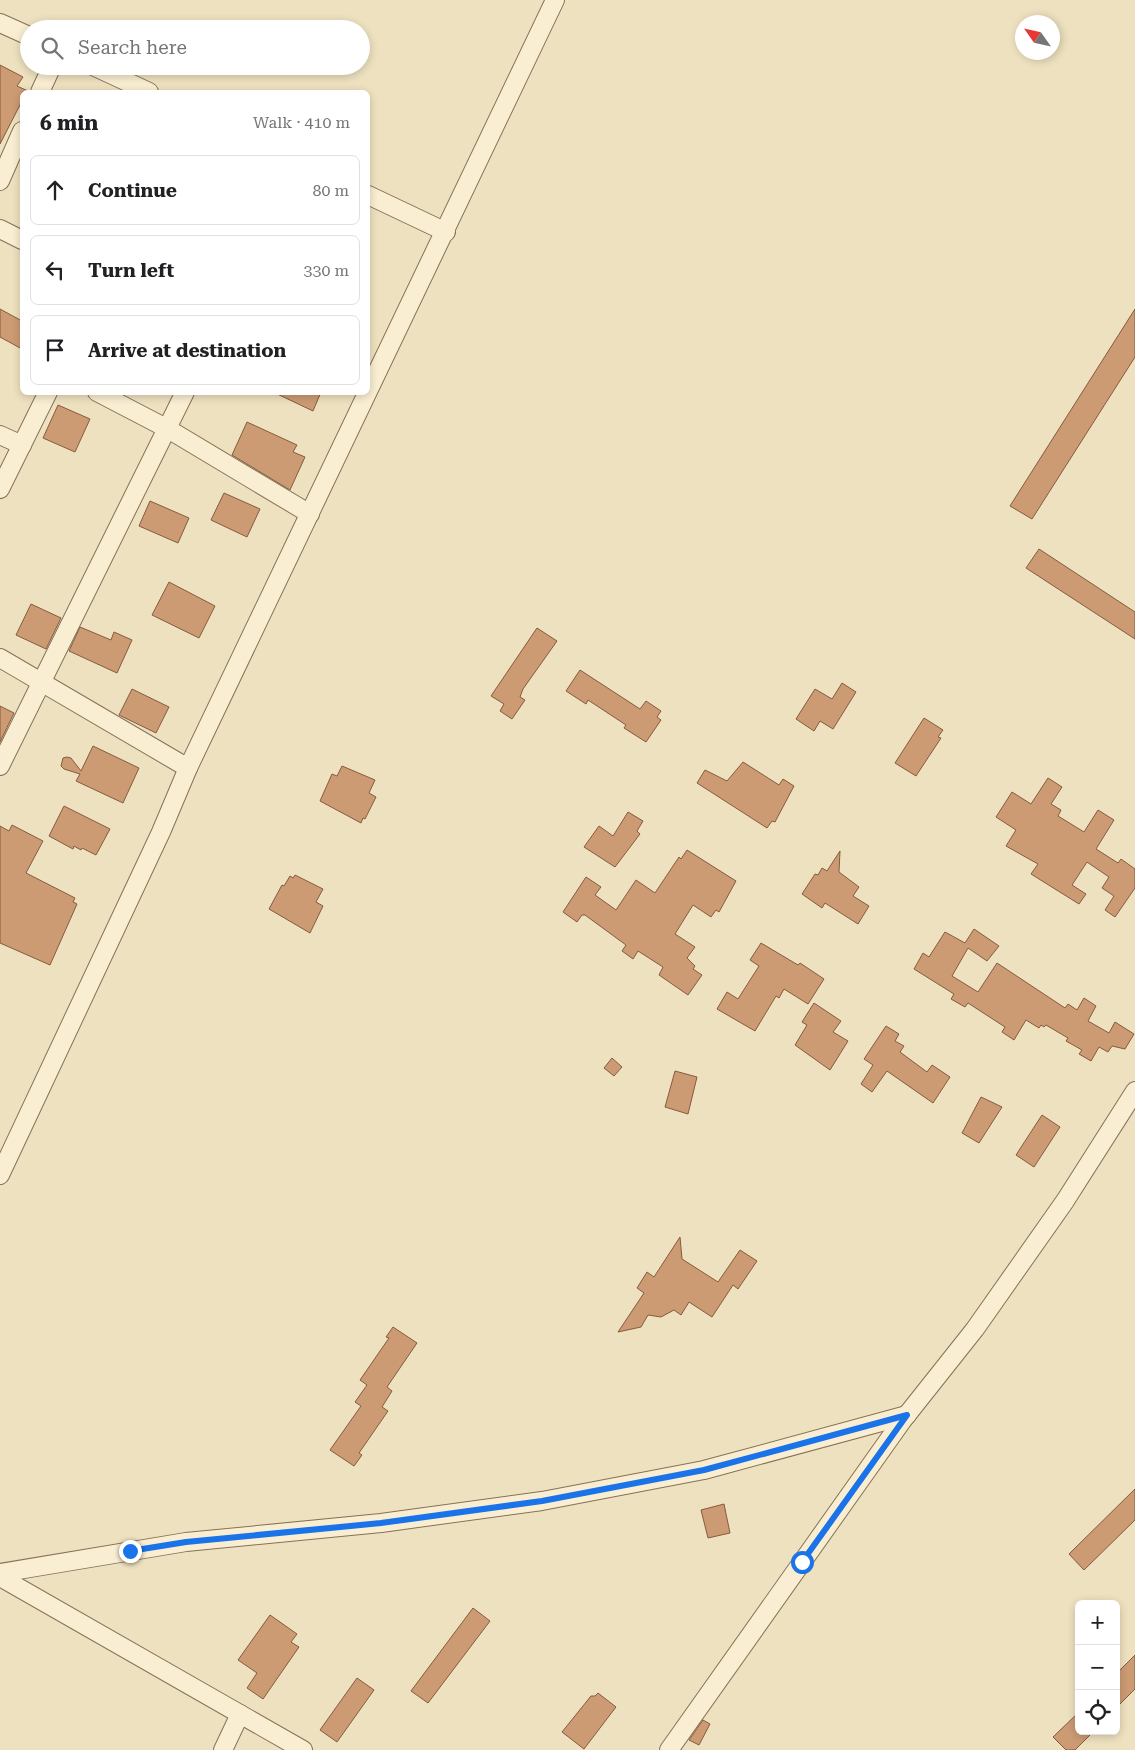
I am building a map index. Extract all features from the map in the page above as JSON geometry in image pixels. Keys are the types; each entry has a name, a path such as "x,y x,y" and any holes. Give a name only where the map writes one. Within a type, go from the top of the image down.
{"street":[{"path":"370,390 556,0"},
{"path":"0,23 20,32"},
{"path":"41,90 48,75"},
{"path":"112,75 145,90"},
{"path":"0,180 20,135"},
{"path":"370,196 446,232"},
{"path":"0,229 20,239"},
{"path":"0,489 47,395"},
{"path":"103,395 168,429 310,514"},
{"path":"0,766 184,395"},
{"path":"0,1175 161,832 188,768 367,395"},
{"path":"0,435 22,446"},
{"path":"0,658 188,768"},
{"path":"669,1750 907,1415 975,1329 1065,1200 1135,1091"},
{"path":"0,1573 186,1542 381,1523 542,1501 704,1470 907,1415"},
{"path":"0,1577 303,1750"},
{"path":"223,1750 240,1714"}],"building":[{"path":"0,65 23,77 17,86 26,90 20,90 20,105 0,144"},
{"path":"0,309 20,320 20,348 0,337"},
{"path":"1135,309 1135,357 1032,519 1010,506"},
{"path":"279,395 320,395 313,411"},
{"path":"58,405 90,419 75,452 43,438"},
{"path":"247,422 297,445 293,452 305,457 290,490 232,455"},
{"path":"224,493 260,509 247,537 211,520"},
{"path":"150,501 189,518 178,543 139,526"},
{"path":"1039,549 1135,612 1135,639 1026,568"},
{"path":"169,582 215,606 199,638 152,615"},
{"path":"31,604 61,618 46,649 16,635"},
{"path":"80,627 111,640 114,632 132,640 117,673 69,651"},
{"path":"537,628 557,641 523,689 520,697 525,700 512,719 500,711 504,704 491,696"},
{"path":"580,670 640,709 646,701 661,711 657,717 661,720 646,742 624,728 626,725 588,700 586,704 566,691"},
{"path":"842,683 856,692 833,729 820,721 814,731 796,719 815,689 832,699"},
{"path":"132,689 169,707 156,733 119,715"},
{"path":"0,706 14,713 0,742"},
{"path":"924,718 943,730 938,737 941,738 916,776 895,763"},
{"path":"93,746 139,768 123,803 76,781 80,774 64,769 61,766 63,758 71,758 81,771"},
{"path":"743,762 779,785 783,779 794,786 775,822 772,821 767,828 697,783 705,770 727,781"},
{"path":"342,766 375,780 369,793 376,797 361,823 320,801 332,774 337,776"},
{"path":"1048,778 1062,787 1051,804 1061,810 1058,816 1084,832 1098,810 1114,820 1096,849 1118,863 1121,859 1135,869 1135,888 1115,917 1105,910 1114,896 1102,888 1109,877 1087,862 1072,885 1086,894 1079,904 1031,874 1038,864 1006,846 1016,830 996,817 1012,792 1031,804"},
{"path":"64,806 110,829 96,855 82,848 81,850 74,846 73,849 49,836"},
{"path":"628,812 643,821 637,831 640,834 615,867 584,847 599,826 613,836"},
{"path":"12,825 43,841 26,873 75,898 73,902 77,904 50,965 0,943 0,826 9,831"},
{"path":"687,850 736,881 719,912 716,910 711,917 693,905 675,934 695,947 687,958 695,966 693,969 702,975 688,995 659,975 663,967 638,951 633,959 622,951 626,945 585,915 582,915 577,922 563,912 586,877 601,887 595,895 616,910 636,880 655,893 679,857 681,859"},
{"path":"840,851 839,872 859,887 853,896 869,906 858,924 825,903 822,908 802,894 815,874 818,875 822,868 827,871"},
{"path":"295,875 323,889 316,902 323,906 310,933 269,909 282,885 284,886 290,876 293,878"},
{"path":"974,929 999,946 987,961 968,948 952,976 978,992 997,963 1065,1008 1068,1004 1077,1010 1084,998 1096,1006 1088,1021 1109,1033 1115,1022 1134,1034 1125,1049 1112,1046 1108,1052 1099,1047 1091,1061 1079,1054 1082,1050 1066,1041 1068,1038 1046,1025 1044,1027 1041,1025 1039,1028 1026,1020 1014,1040 1002,1032 1005,1027 968,1003 965,1007 951,999 954,994 914,969 923,953 929,957 945,932 965,943"},
{"path":"761,943 798,965 800,963 824,979 808,1004 784,989 779,998 776,996 755,1031 717,1009 727,992 738,999 759,966 750,960"},
{"path":"814,1003 841,1021 833,1032 848,1041 830,1070 795,1045 807,1025 802,1022"},
{"path":"886,1026 899,1034 895,1041 904,1046 900,1052 927,1072 932,1065 950,1077 933,1103 887,1071 872,1092 861,1084 873,1065 864,1059"},
{"path":"612,1058 622,1067 614,1076 604,1068"},
{"path":"675,1071 697,1077 688,1114 665,1107"},
{"path":"981,1097 1002,1107 979,1143 962,1133"},
{"path":"1042,1115 1060,1127 1034,1167 1016,1155"},
{"path":"680,1237 682,1259 718,1282 740,1250 757,1261 738,1289 733,1285 712,1317 689,1302 681,1315 674,1310 661,1317 648,1315 641,1327 618,1332 644,1293 637,1288 647,1272 654,1277"},
{"path":"393,1327 417,1343 387,1387 392,1391 382,1407 388,1411 359,1453 362,1455 354,1466 330,1450 361,1406 355,1402 367,1385 360,1380 389,1338 386,1337"},
{"path":"1135,1489 1135,1520 1084,1570 1069,1554"},
{"path":"724,1504 730,1533 708,1538 701,1510"},
{"path":"473,1608 490,1621 428,1703 411,1691"},
{"path":"270,1615 297,1634 291,1642 299,1647 263,1699 247,1688 257,1673 238,1660"},
{"path":"1135,1655 1135,1689 1120,1704 1120,1690 1120,1670"},
{"path":"357,1678 374,1690 337,1742 320,1730"},
{"path":"598,1693 616,1707 584,1749 562,1732 591,1696 595,1696"},
{"path":"1075,1716 1075,1735 1090,1735 1075,1750 1066,1750 1053,1737"},
{"path":"703,1720 710,1724 699,1745 689,1740"}],"route":[{"path":"130,1551 186,1542 381,1523 542,1501 704,1470 907,1415 802,1562"}]}
